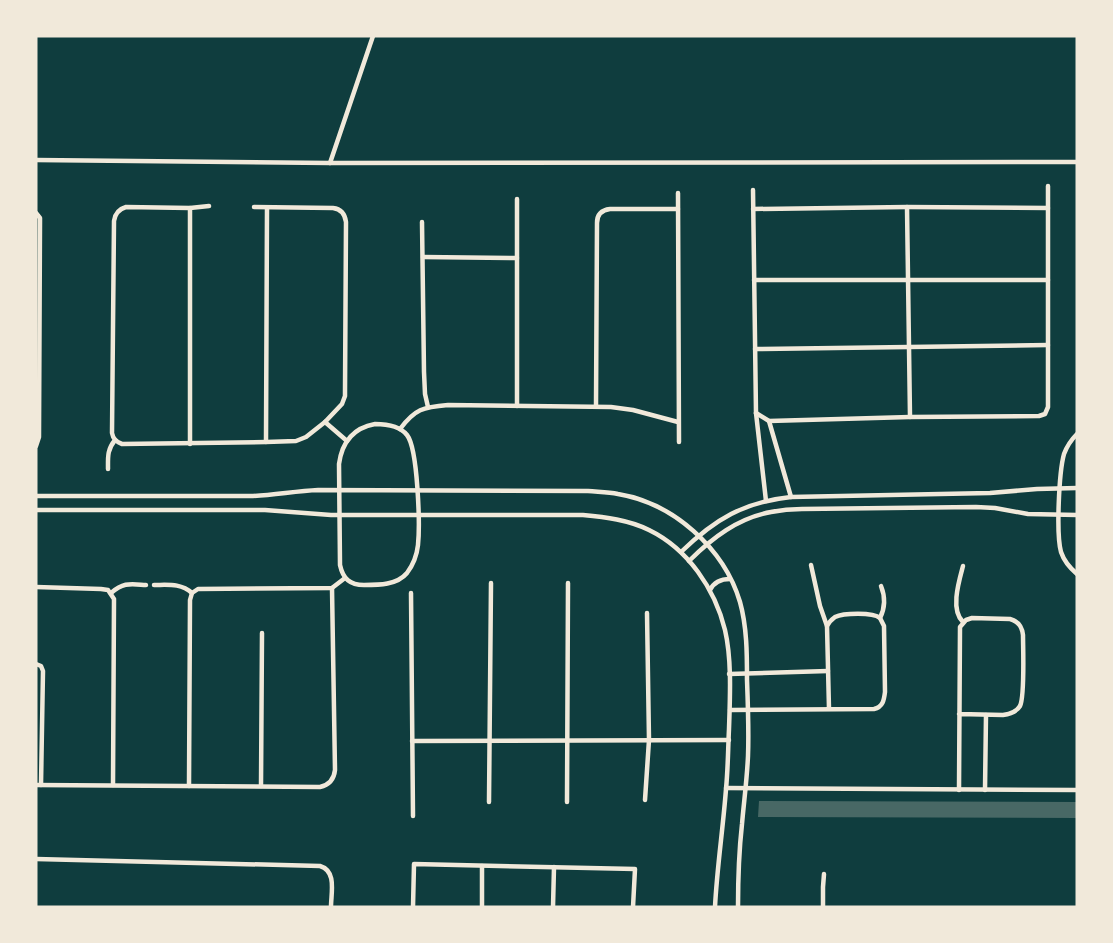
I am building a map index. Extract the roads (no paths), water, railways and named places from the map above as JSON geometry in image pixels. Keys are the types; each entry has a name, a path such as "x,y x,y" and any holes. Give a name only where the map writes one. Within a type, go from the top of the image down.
{"street":[{"path":"330,163 373,36"},
{"path":"36,160 330,163 1077,162"},
{"path":"756,413 769,421 1043,416 1047,412 1048,407 1048,186"},
{"path":"753,190 756,413 766,501"},
{"path":"678,193 679,442"},
{"path":"517,200 517,406"},
{"path":"209,206 190,208 126,207 120,209 114,218 112,433 115,440 122,444 266,442 302,439 310,435 325,422 342,404 345,396 346,219 343,213 336,208 254,207"},
{"path":"907,207 910,417"},
{"path":"190,208 190,444"},
{"path":"266,442 267,208"},
{"path":"596,406 598,216 603,210 610,208 678,209"},
{"path":"753,209 1048,208"},
{"path":"36,213 40,218 40,222 39,437 36,446"},
{"path":"422,222 424,379 428,407"},
{"path":"423,257 517,258"},
{"path":"754,280 1048,280"},
{"path":"755,349 1048,345"},
{"path":"400,429 411,416 422,409 448,405 596,406 633,410 678,422"},
{"path":"769,421 791,497"},
{"path":"325,422 347,441"},
{"path":"375,424 400,429 407,435 413,446 418,490 418,546 414,560 405,575 394,582 384,585 355,584 345,578 340,566 340,456 347,441 358,429 375,424"},
{"path":"1077,434 1064,454 1059,514 1060,549 1066,562 1077,574"},
{"path":"108,469 108,451 115,440"},
{"path":"681,552 698,535 732,513 766,501 791,497 982,493 1077,488"},
{"path":"36,496 267,496 300,490 588,491 619,494 645,502 672,515 698,535 721,562 738,596 742,612 746,637 748,757 738,866 738,907"},
{"path":"689,561 706,544 743,521 761,514 802,508 976,507 995,508 1028,514 1077,514"},
{"path":"36,510 266,510 340,515 583,515 624,521 664,538 696,568 710,590 719,609 729,660 729,740 714,907"},
{"path":"811,565 820,606 827,626 829,709"},
{"path":"963,566 957,591 957,610 963,622"},
{"path":"189,786 190,600 192,593 198,590 332,588 345,578"},
{"path":"710,590 718,581 730,579"},
{"path":"490,802 491,583"},
{"path":"567,802 568,583"},
{"path":"110,593 120,585 146,585"},
{"path":"154,585 180,586 192,593"},
{"path":"880,618 884,595 881,586"},
{"path":"36,587 101,588 110,593 114,599 114,785"},
{"path":"36,664 41,666 43,671 39,785 320,787 330,782 334,775 332,588"},
{"path":"412,593 413,816"},
{"path":"645,800 649,740 647,613"},
{"path":"730,710 878,708 882,704 885,692 884,626 880,618 866,614 843,615 834,618 827,626"},
{"path":"959,714 1003,715 1009,714 1018,708 1022,698 1022,630 1017,622 1010,619 972,618 963,622 960,630 959,714 959,790"},
{"path":"261,786 262,633"},
{"path":"729,674 828,671"},
{"path":"985,790 986,715"},
{"path":"412,741 729,740"},
{"path":"726,788 1075,789"},
{"path":"36,859 320,866 328,870 332,877 331,907"},
{"path":"413,907 414,864 636,869 634,907"},
{"path":"482,866 482,907"},
{"path":"553,907 554,867"},
{"path":"823,907 824,874"}]}
